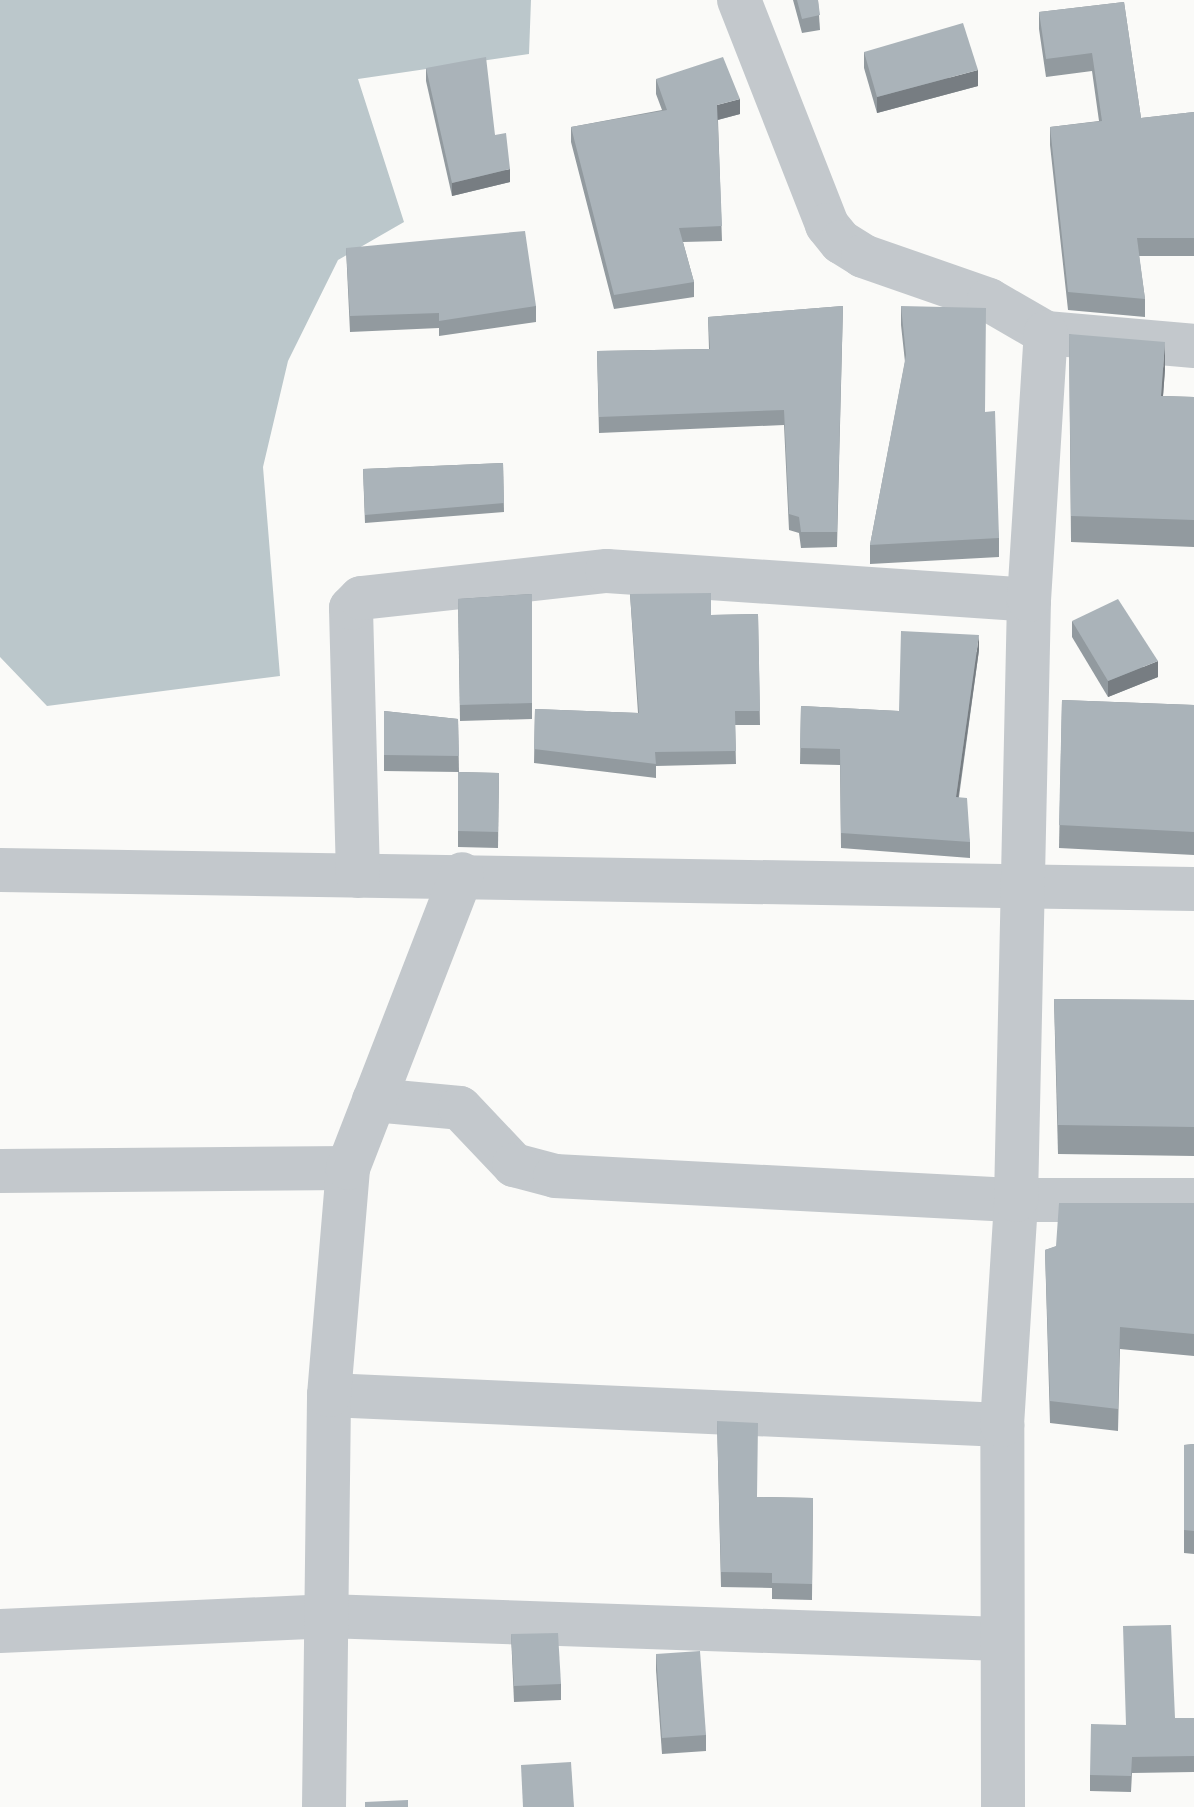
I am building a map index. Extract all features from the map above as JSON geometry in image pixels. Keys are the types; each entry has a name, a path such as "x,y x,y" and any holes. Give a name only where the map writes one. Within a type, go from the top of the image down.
{"street":[{"path":"739,0 827,225 841,242 863,256 989,300 1046,333 1194,346"},
{"path":"1003,1807 1002,1425 1016,1200 1019,887 1029,600 1046,333"},
{"path":"358,876 351,608 361,598 607,571 1029,600"},
{"path":"0,870 358,876 462,874 1194,889"},
{"path":"324,1807 329,1395 348,1168 462,874"},
{"path":"374,1100 460,1108 514,1165 555,1176 1016,1200 1194,1200"},
{"path":"0,1171 348,1168"},
{"path":"329,1395 1002,1425"},
{"path":"0,1631 326,1616 1002,1639"}],"shaded area":[{"path":"0,0 531,0 529,54 358,79 404,222 338,260 288,361 263,467 280,676 47,706 0,657"}],"building":[{"path":"797,0 818,0 820,15 802,19"},
{"path":"1124,2 1141,118 1194,112 1194,238 1137,238 1145,299 1068,292 1050,127 1102,121 1092,53 1046,59 1039,12"},
{"path":"963,23 978,70 877,97 864,52"},
{"path":"486,57 495,135 506,133 510,169 452,183 426,68"},
{"path":"723,57 740,99 717,105 722,226 679,228 694,282 614,295 571,127 667,110 656,79"},
{"path":"525,231 536,306 439,321 439,313 350,316 346,248"},
{"path":"843,306 837,532 801,532 799,517 789,514 784,410 599,417 597,351 710,349 708,317"},
{"path":"901,306 986,308 985,412 995,411 999,538 870,545 906,355"},
{"path":"1069,334 1165,342 1161,396 1194,397 1194,520 1071,516"},
{"path":"503,463 504,503 365,515 363,469"},
{"path":"711,593 711,615 758,614 760,711 735,711 736,751 655,752 656,764 534,749 535,709 639,713 630,594"},
{"path":"532,594 532,703 460,705 458,599"},
{"path":"1118,599 1158,661 1108,681 1072,621"},
{"path":"901,631 979,635 956,797 967,798 970,842 841,833 840,749 800,748 801,706 899,711"},
{"path":"1062,700 1194,705 1194,832 1059,825"},
{"path":"384,711 458,719 459,756 384,755"},
{"path":"458,772 499,773 498,832 458,831"},
{"path":"1054,999 1194,1000 1194,1127 1058,1125"},
{"path":"1059,1203 1194,1203 1194,1334 1120,1327 1118,1409 1050,1401 1045,1250 1056,1246"},
{"path":"717,1421 758,1423 757,1497 813,1498 812,1584 772,1583 772,1573 721,1572"},
{"path":"1194,1444 1194,1531 1184,1530 1184,1445"},
{"path":"1171,1625 1175,1718 1194,1718 1194,1756 1132,1757 1131,1776 1090,1775 1091,1724 1126,1725 1123,1626"},
{"path":"558,1633 561,1684 514,1686 511,1634"},
{"path":"700,1651 706,1735 662,1738 656,1654"},
{"path":"571,1762 574,1807 523,1807 521,1765"},
{"path":"408,1800 408,1807 365,1807 365,1802"}]}
